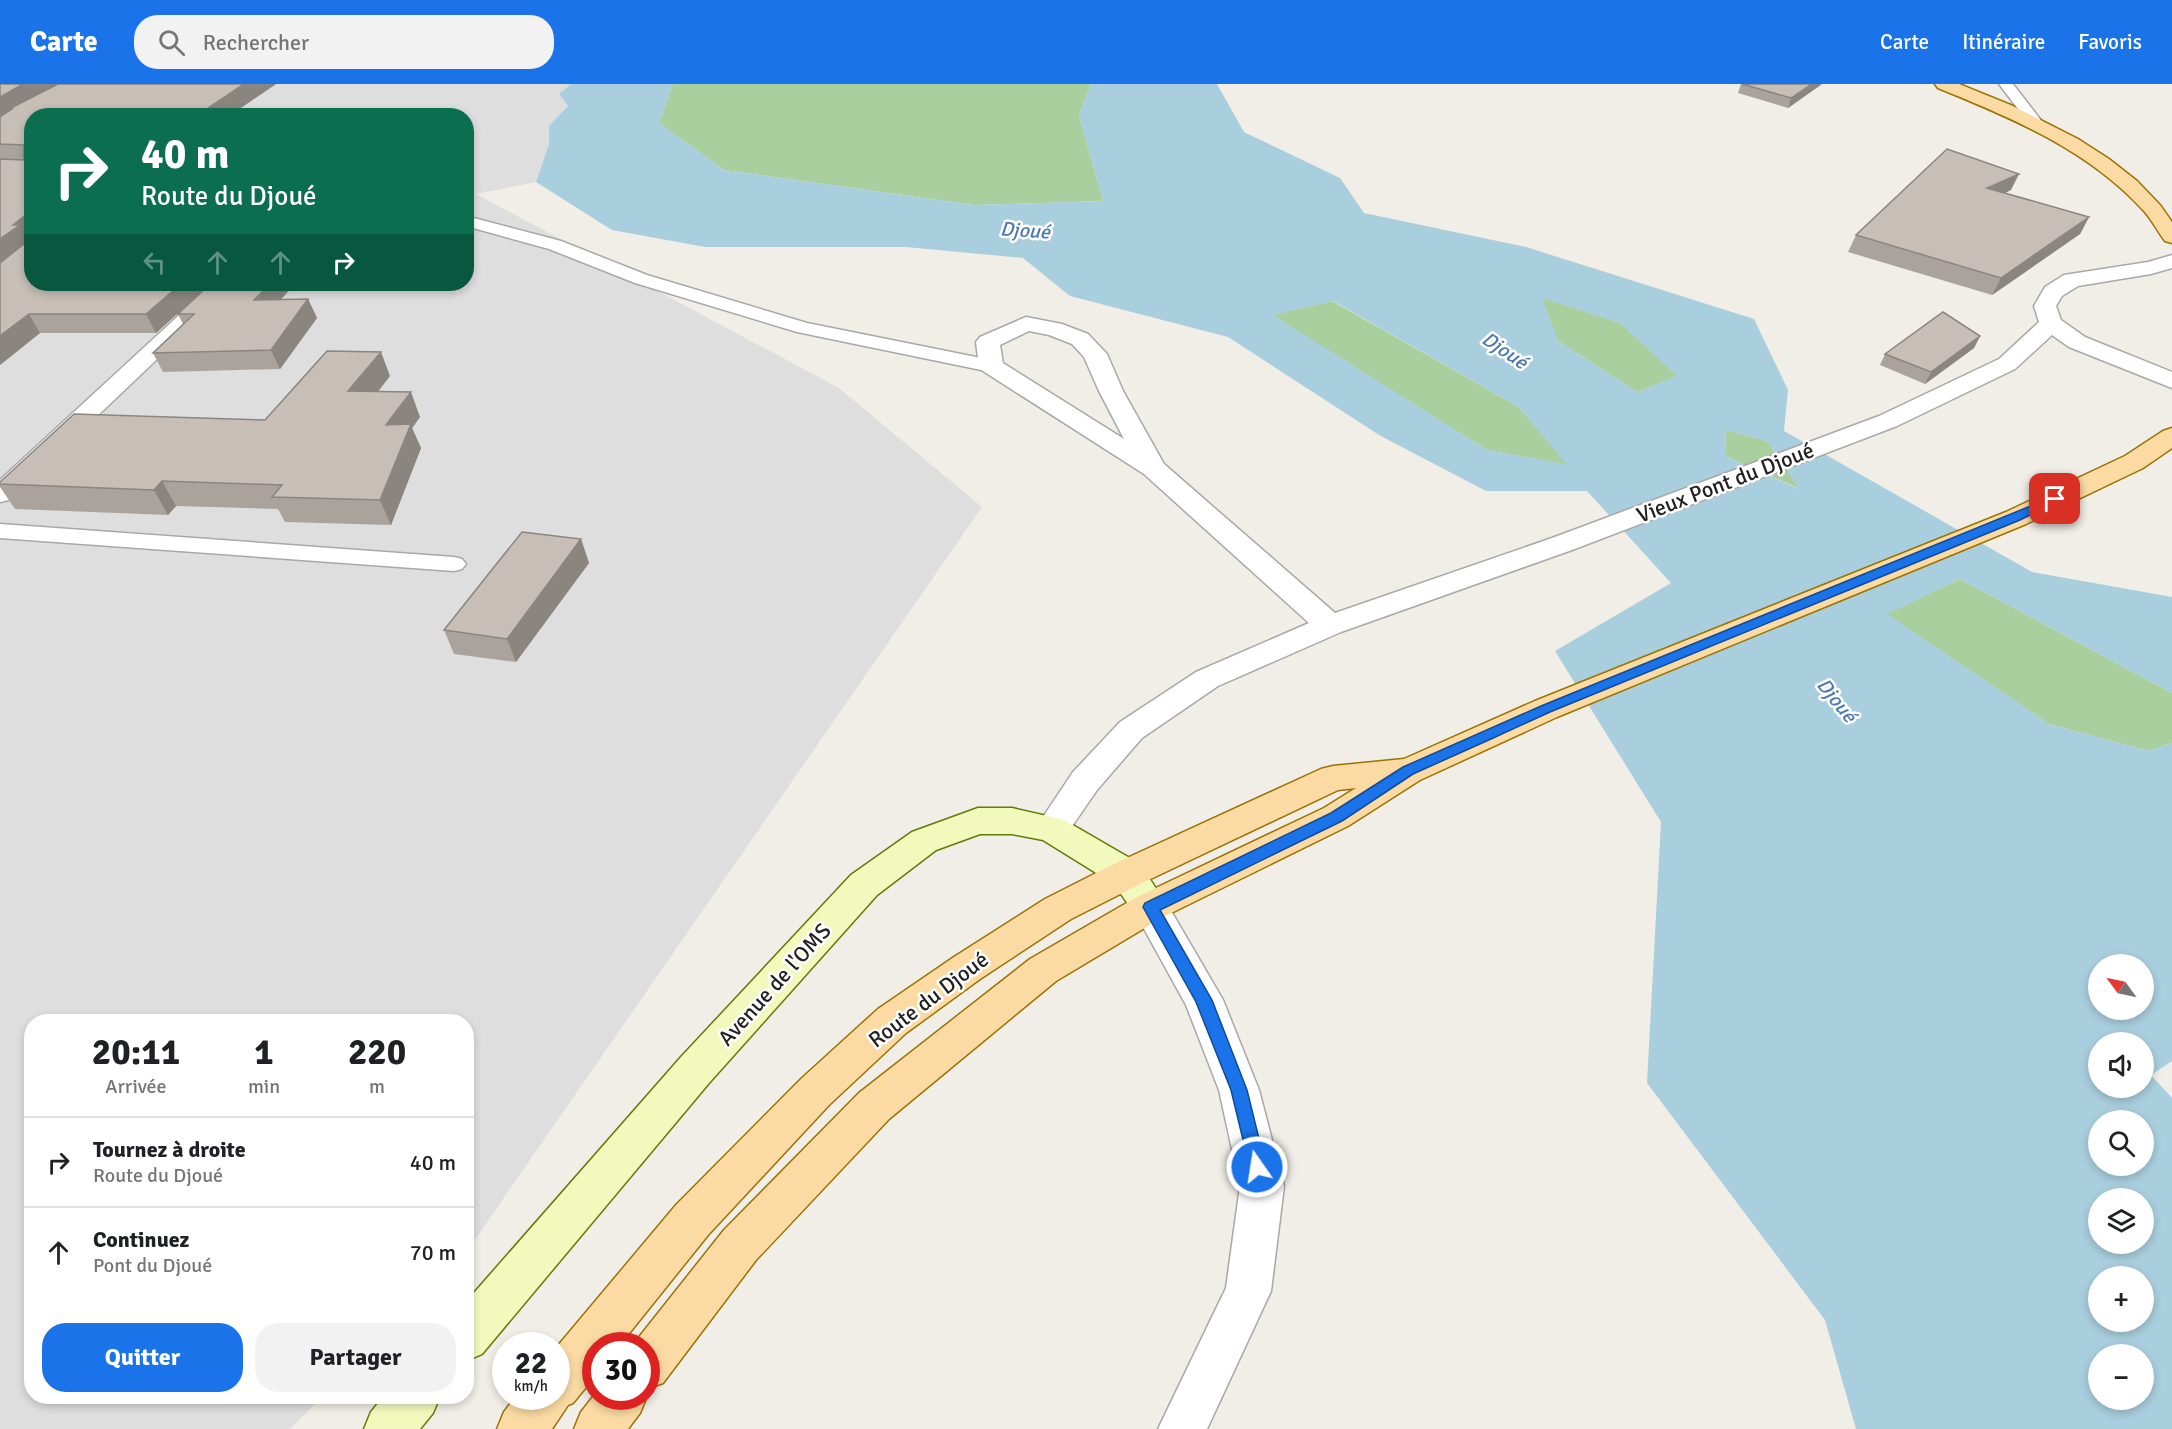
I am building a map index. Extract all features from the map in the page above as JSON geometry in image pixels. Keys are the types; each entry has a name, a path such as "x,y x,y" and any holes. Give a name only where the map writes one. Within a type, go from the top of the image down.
{"main road":[{"path":"1944,84 2036,123 2085,151 2128,185 2162,220 2172,237"},
{"name":"Route du Djoué","path":"660,1348 740,1245 874,1106 1043,970 1150,907 1336,817 1408,771 1546,709 2016,518 2134,462 2172,436"},
{"name":"Route du Djoué","path":"570,1369 692,1220 815,1092 892,1021 967,968 1058,909 1127,874 1333,778 1408,771"},
{"path":"521,1429 537,1410"},
{"path":"598,1429 612,1410"}],"street":[{"path":"2172,261 2139,270 2072,280 2053,292 2045,306 2051,323 2077,342 2172,381"},
{"path":"0,494 218,291"},
{"name":"Vieux Pont du Djoué","path":"1052,829 1085,782 1131,730 1207,679 1330,625 1562,544 1888,421 2007,364 2051,323"},
{"path":"1153,468 1111,391 1095,354 1080,339 1054,329 1026,324 988,342 991,366 1153,468 1330,625"},
{"name":"Avenue de l'OMS","path":"474,1329 695,1070 864,885 924,841 978,821 1012,821 1052,829 1127,874 1150,907"},
{"path":"1150,907 1204,1000 1239,1090 1262,1186 1248,1291 1182,1429"},
{"path":"388,1429 409,1404"}],"lane":[{"path":"2006,84 2036,123"},
{"path":"474,223 555,245 641,279 804,328 991,366"},
{"path":"0,531 454,564"}],"shaded area":[{"path":"0,84 571,84 559,94 568,106 549,126 549,144 536,182 476,194 839,388 982,507 474,1241 474,1014 24,1014 24,1404 315,1404 290,1429 0,1429"}],"green space":[{"path":"673,84 1091,84 1079,115 1103,201 974,205 724,170 659,123"},
{"path":"1541,297 1620,323 1678,376 1637,392 1558,341"},
{"path":"1332,301 1519,407 1568,465 1487,450 1272,315"},
{"path":"1726,430 1767,441 1800,489 1725,456"},
{"path":"1960,579 2172,693 2172,743 2148,751 2049,724 1886,614"}],"water":[{"name":"Djoué","path":"571,84 673,84 659,123 724,170 974,205 1103,201 1079,115 1091,84 1217,84 1244,132 1340,178 1364,213 1526,247 1754,319 1788,390 1784,431 2032,572 2172,597 2172,693 1960,579 1887,614 2049,724 2148,751 2172,743 2172,1061 2154,1073 2154,1032 2088,1032 2088,1098 2154,1098 2154,1078 2172,1098 2172,1429 1856,1429 1825,1320 1647,1083 1661,822 1555,651 1671,583 1587,491 1486,491 1379,435 1228,337 1070,296 1023,258 906,247 705,247 612,230 536,182 549,144 549,126 568,106 559,94","holes":["1542,298 1620,323 1677,376 1637,392 1558,341","1333,301 1519,407 1566,464 1487,450 1273,315","1726,430 1767,441 1799,489 1725,456"]}],"building":[{"path":"0,84 23,84 0,97"},
{"path":"58,84 244,84 208,108 24,108 24,145 0,144 0,117 12,109 9,109"},
{"path":"1742,84 1812,84 1791,98"},
{"path":"1947,149 2019,174 1987,188 2089,217 2001,278 1856,235"},
{"path":"0,159 24,160 24,216 13,225 20,225 0,239"},
{"path":"24,244 24,291 173,291 146,314 29,314 0,336 0,263"},
{"path":"203,291 263,291 254,300 308,299 271,350 153,353 194,314 178,314"},
{"path":"1943,312 1980,336 1931,372 1885,354"},
{"path":"327,351 381,352 348,391 411,392 386,425 411,424 380,500 272,497 282,485 162,481 154,490 0,484 74,414 265,420"},
{"path":"522,532 581,539 507,639 444,630"}],"route":[{"path":"1257,1167 1239,1090 1204,1000 1150,907 1336,817 1408,771 1486,735 2016,518 2055,499"}]}
